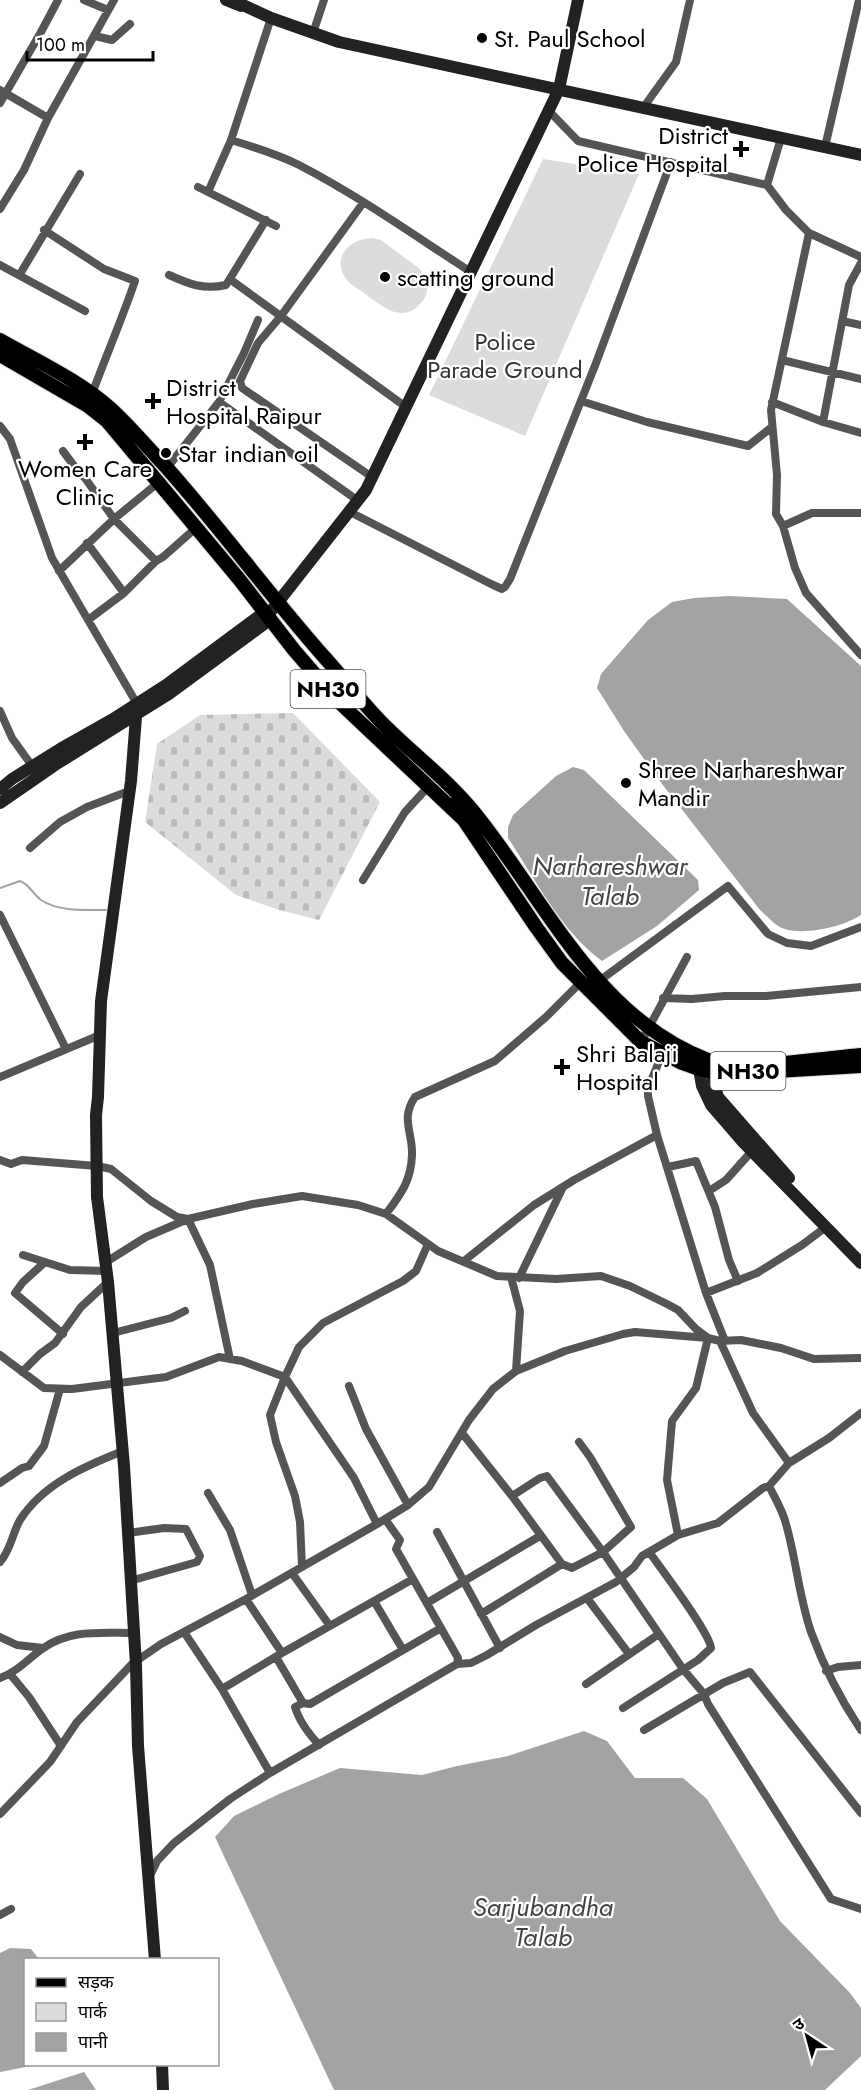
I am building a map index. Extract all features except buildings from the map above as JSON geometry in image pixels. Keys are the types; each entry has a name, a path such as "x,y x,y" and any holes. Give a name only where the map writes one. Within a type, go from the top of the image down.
{"main road":[{"name":"NH30","path":"0,340 92,394 130,427 382,723 457,803 496,840 572,950 635,1018 666,1047"},
{"name":"NH30","path":"0,355 88,406 107,421 339,702 429,786 457,803 464,819 562,963 641,1042 666,1047 706,1065 793,1071 861,1066"},
{"name":"NH30","path":"706,1065 762,1064 861,1055"}],"street":[{"path":"0,103 3,91 58,0"},
{"path":"84,0 108,10"},
{"path":"0,208 24,170 48,118 114,0"},
{"path":"226,0 241,6 244,2 271,18 339,42 861,155"},
{"path":"313,33 324,0"},
{"path":"0,802 35,771 136,710 259,616 268,615 279,604 366,490 559,89 578,0"},
{"path":"643,108 676,62 690,0"},
{"path":"825,147 859,0"},
{"path":"208,192 231,140 271,18"},
{"path":"95,36 112,40 130,24"},
{"path":"3,91 48,118"},
{"path":"549,111 578,141 766,185 809,233 861,257"},
{"path":"766,185 781,138"},
{"path":"231,140 267,151 300,166 471,272"},
{"path":"348,511 491,584 502,589 506,587 581,401 670,162"},
{"path":"20,274 44,230 80,174"},
{"path":"198,187 276,226"},
{"path":"363,203 258,344 243,370 240,381 242,388 372,477"},
{"path":"169,275 202,288 226,285 266,220"},
{"path":"44,230 104,269 135,281 92,394"},
{"path":"809,233 771,410 777,474 777,514 806,593 861,655"},
{"path":"823,422 849,285 861,263"},
{"path":"0,265 85,311"},
{"path":"231,280 406,407"},
{"path":"166,468 219,402 258,320"},
{"path":"842,321 861,325"},
{"path":"782,360 861,379"},
{"path":"581,401 646,422 748,446 772,427"},
{"path":"219,402 357,500"},
{"path":"772,402 823,422 861,433"},
{"path":"0,426 10,439 44,537 59,571 136,710 129,791 101,1001 96,1115 98,1197 123,1451 138,1746 155,1958"},
{"path":"63,451 114,519 156,561"},
{"path":"59,571 87,543 159,482"},
{"path":"783,526 812,513 861,513"},
{"path":"88,620 124,593 156,561 197,528"},
{"path":"87,543 124,593"},
{"path":"0,711 12,738 35,771"},
{"path":"0,789 12,779 35,771"},
{"path":"363,880 405,812 429,786"},
{"path":"30,848 60,822 87,807 129,791"},
{"path":"386,1214 406,1187 412,1155 407,1123 408,1107 415,1097 495,1061 584,986 600,980 728,886 768,934 787,943 811,946 861,927"},
{"path":"0,915 66,1049"},
{"path":"641,1042 687,957"},
{"path":"663,998 766,996 861,987"},
{"path":"0,1077 100,1035"},
{"path":"666,1047 648,1088 657,1134 723,1341 753,1413 789,1463"},
{"path":"706,1065 702,1086 711,1105 752,1151 861,1263"},
{"path":"706,1065 723,1104 791,1180 861,1252"},
{"path":"464,1261 534,1205 563,1186 657,1134"},
{"path":"709,1191 726,1180 752,1151"},
{"path":"0,1161 11,1164 22,1160 111,1169 151,1201 177,1217 188,1219"},
{"path":"668,1167 696,1161 709,1191 729,1260 738,1281"},
{"path":"516,1371 520,1311 515,1277 563,1186"},
{"path":"22,1372 63,1334 107,1272 147,1237 188,1219 253,1204 302,1196 358,1205 386,1214 438,1251 497,1276 556,1279 601,1276 630,1286 678,1310 708,1338"},
{"path":"188,1219 210,1265 230,1359"},
{"path":"706,1293 757,1273 826,1227"},
{"path":"302,1567 300,1522 295,1496 276,1442 270,1415 299,1347 323,1323 403,1281 416,1271 428,1244"},
{"path":"23,1255 70,1270 107,1272"},
{"path":"44,1263 23,1282 15,1293 63,1334"},
{"path":"113,1333 171,1318 185,1311"},
{"path":"0,1814 50,1762 83,1715 135,1662 161,1644 381,1522 408,1505 429,1487 462,1433 493,1389 516,1371 564,1351 635,1332 723,1341 741,1340 781,1348 814,1359 861,1358"},
{"path":"678,1535 667,1480 672,1421 696,1388 708,1338"},
{"path":"0,1355 44,1388 72,1389 166,1377 219,1357 264,1368 285,1377 381,1522 400,1540 396,1549 458,1658 457,1664"},
{"path":"349,1386 366,1429 408,1505"},
{"path":"0,1483 22,1468 29,1466 44,1446 60,1389"},
{"path":"148,1880 157,1861 174,1843 230,1799 270,1773 457,1664 471,1663 622,1579 642,1556 678,1535 718,1522 762,1488 769,1486 789,1463 829,1438 861,1413"},
{"path":"462,1433 562,1564 572,1568 603,1552 631,1527 579,1442"},
{"path":"0,1562 6,1556 19,1523 27,1510 44,1493 88,1464 123,1451"},
{"path":"512,1496 547,1476 603,1552 683,1669 704,1694 708,1704 831,1899 861,1909"},
{"path":"769,1486 786,1521 811,1630 824,1660 826,1671 840,1699 861,1730"},
{"path":"208,1493 230,1530 249,1597 303,1703"},
{"path":"128,1533 164,1528 186,1528 200,1556 197,1562 130,1581"},
{"path":"437,1532 500,1648"},
{"path":"427,1603 540,1536"},
{"path":"623,1708 707,1653 712,1646 650,1553"},
{"path":"481,1614 562,1564"},
{"path":"292,1573 330,1626"},
{"path":"222,1689 413,1579"},
{"path":"587,1598 629,1654"},
{"path":"374,1601 403,1650"},
{"path":"319,1745 295,1707 303,1703 310,1704 441,1628"},
{"path":"184,1632 222,1689 270,1773"},
{"path":"0,1678 10,1674 43,1648 80,1633 133,1634"},
{"path":"586,1684 658,1634"},
{"path":"0,1637 17,1645 43,1648"},
{"path":"826,1671 838,1667 861,1665"},
{"path":"644,1730 723,1683 750,1672 861,1813"},
{"path":"10,1674 29,1697 61,1746"},
{"path":"0,1915 12,1909"},
{"path":"162,2066 164,2090"}],"green space":[{"name":"Police Parade Ground","path":"543,159 639,174 525,436 429,395"},
{"name":"scatting ground","path":"372,238 381,240 420,269 422,273 426,284 426,295 417,307 409,312 394,312 379,304 352,285 343,274 341,259 347,248 358,241"},
{"path":"293,713 380,802 319,920 279,910 236,895 145,822 157,744 200,715"}],"water":[{"path":"730,596 787,599 861,666 861,915 832,927 808,931 786,929 778,926 760,910 659,780 597,688 601,674 648,620 672,602"},
{"name":"Narhareshwar Talab","path":"573,767 584,770 698,880 699,890 657,926 602,961 574,935 562,920 508,838 508,827 513,815 556,776"},
{"name":"Sarjubandha Talab","path":"584,1731 607,1741 635,1778 683,1778 707,1799 780,1921 850,1993 861,2008 861,2056 825,2090 334,2090 215,1837 234,1816 340,1768 422,1775 508,1756"},
{"path":"10,1948 31,1949 38,1958 24,1958 24,2066 31,2066 0,2072 0,1953"},
{"path":"84,2072 96,2090 28,2090"}],"waterway":[{"path":"0,888 20,881 26,884 41,900 56,907 72,910 106,910"}],"place":[{"name":"St. Paul School","path":"482,38"},
{"name":"District Police Hospital","path":"741,149"},
{"name":"scatting ground","path":"385,277"},
{"name":"District Hospital Raipur","path":"153,401"},
{"name":"Women Care Clinic","path":"85,442"},
{"name":"Star indian oil","path":"166,453"},
{"name":"Shree Narhareshwar Mandir","path":"626,783"},
{"name":"Shri Balaji Hospital","path":"562,1067"}]}
